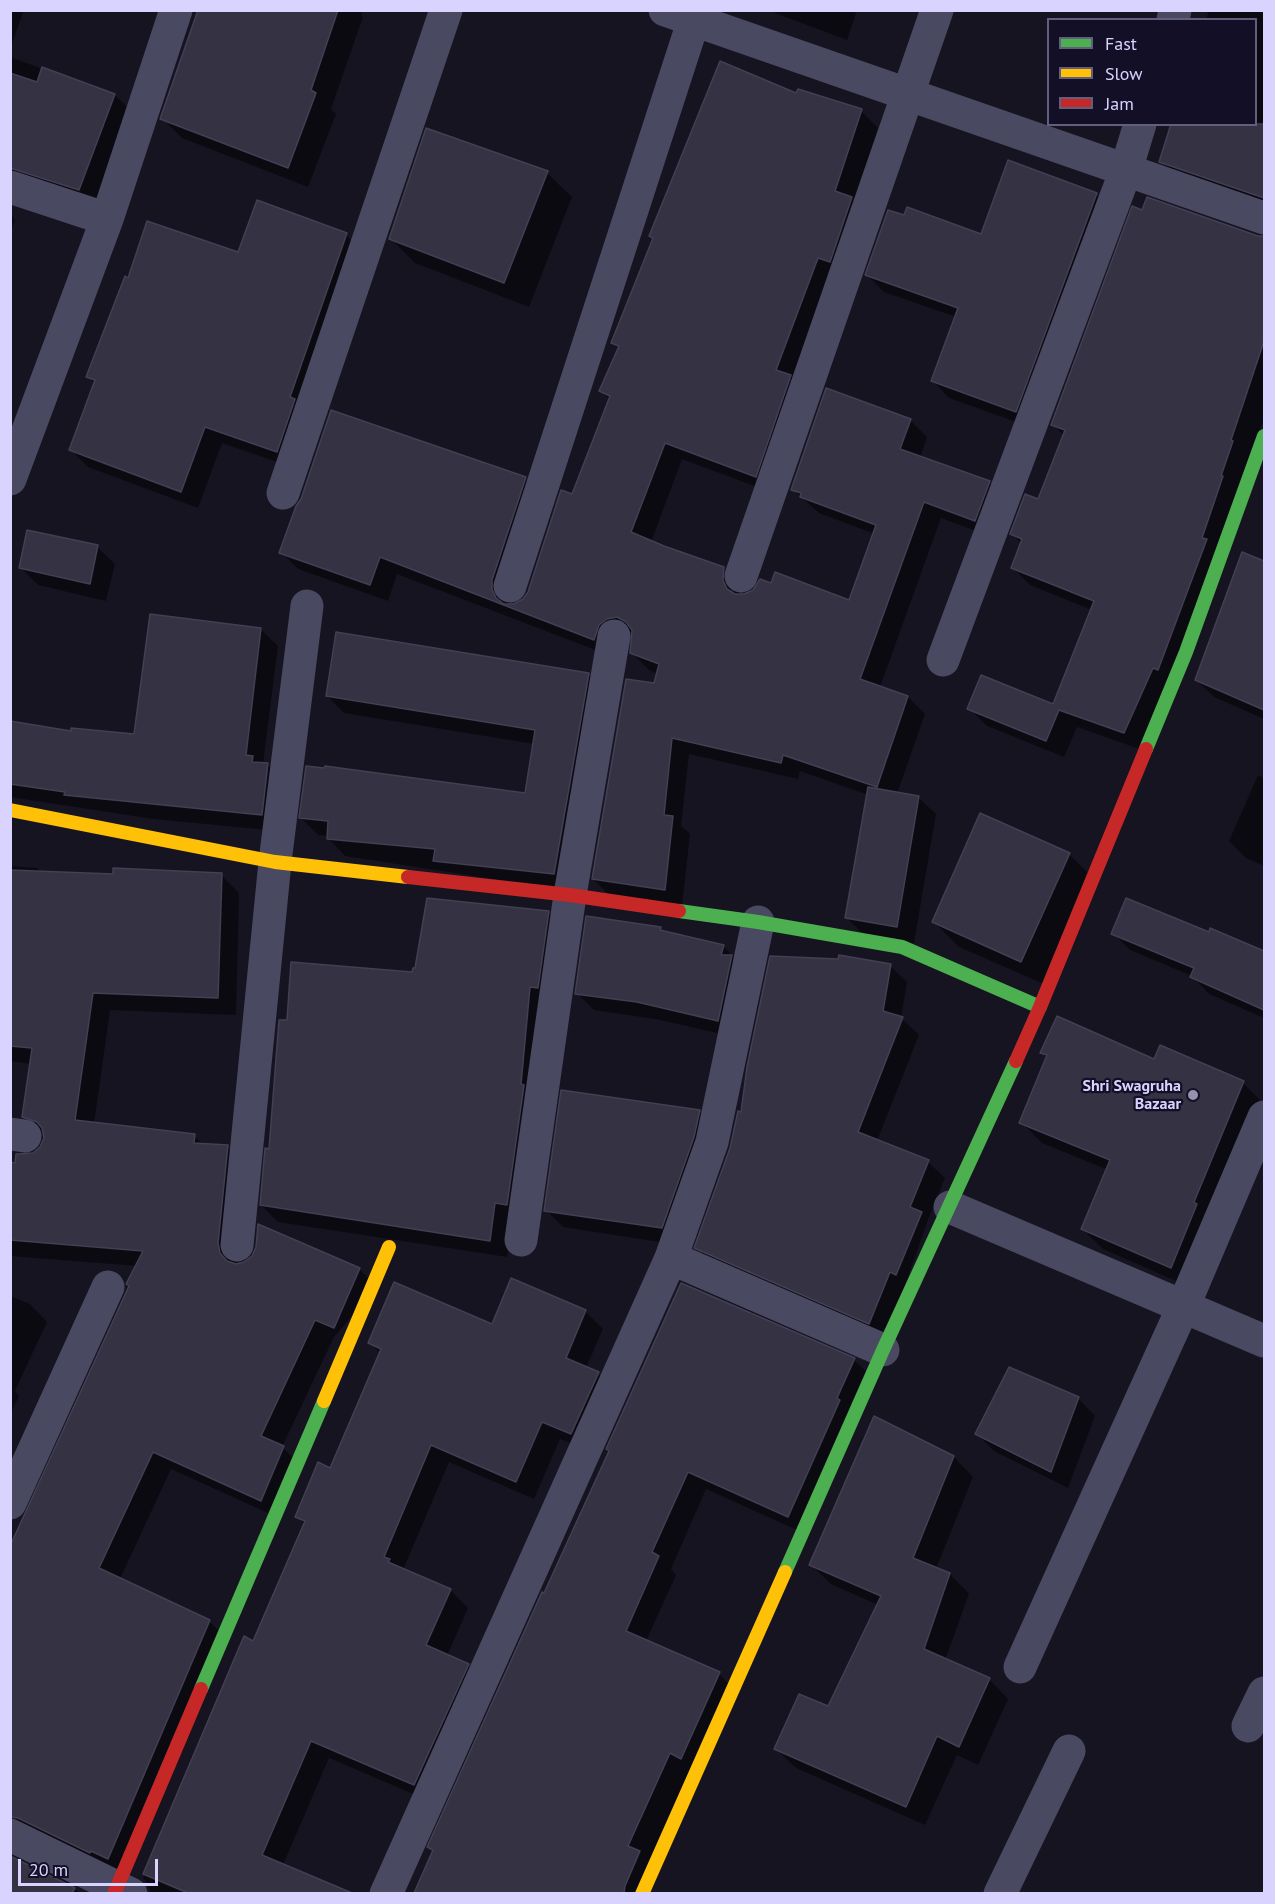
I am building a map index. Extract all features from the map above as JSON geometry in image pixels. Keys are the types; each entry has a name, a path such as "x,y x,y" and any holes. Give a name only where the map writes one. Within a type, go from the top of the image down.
{"street":[{"path":"12,471 106,219 176,10"},
{"path":"283,493 446,10"},
{"path":"741,576 937,10"},
{"path":"510,586 685,14 907,95 1264,218"},
{"path":"943,660 1126,170 1139,126"},
{"path":"10,187 106,219"},
{"path":"642,1893 883,1350 1040,1007 1186,652 1264,436"},
{"path":"237,1245 275,862 307,606"},
{"path":"521,1240 570,895 614,636"},
{"path":"10,810 275,862 570,895 758,922 902,946 1040,1007"},
{"path":"386,1893 671,1258 712,1142 758,922"},
{"path":"1020,1667 1184,1305 1264,1117"},
{"path":"950,1207 1264,1341"},
{"path":"10,1835 120,1891 389,1247"},
{"path":"671,1258 883,1350"},
{"path":"10,1503 108,1287"},
{"path":"1248,1726 1264,1693"},
{"path":"1000,1893 1068,1751"}],"building":[{"path":"198,10 338,10 311,90 316,93 288,168 160,119"},
{"path":"720,61 796,93 798,89 862,109 835,191 852,197 830,262 818,258 776,370 791,375 756,477 665,443 631,532 724,567 723,580 727,589 735,594 744,594 753,590 760,579 771,583 775,572 849,600 876,525 800,497 801,493 791,490 826,388 911,419 900,449 990,481 975,521 924,502 860,679 908,696 877,787 783,755 781,763 672,738 664,815 673,816 665,890 592,879 626,679 654,683 659,664 630,653 632,630 626,622 617,617 607,619 599,625 594,640 380,557 370,585 279,553 296,506 301,499 331,410 526,477 492,580 492,589 496,598 504,604 514,604 523,599 528,592 561,490 572,494 610,396 599,391 619,346 611,343 653,238 649,236"},
{"path":"42,67 115,94 79,190 10,168 10,73 37,82"},
{"path":"1257,124 1264,124 1264,198 1159,162 1170,126 1257,126"},
{"path":"426,128 548,171 504,283 389,239"},
{"path":"1008,160 1097,193 1016,412 931,381 958,308 865,275 888,210 904,215 907,207 981,234"},
{"path":"1147,197 1258,236 1264,236 1264,341 1202,538 1207,539 1158,670 1153,668 1124,733 1059,710 1046,741 967,709 981,675 1053,704 1094,601 1011,568 1022,539 1010,534 1025,494 1038,499 1065,430 1051,425 1132,206 1142,210"},
{"path":"257,200 347,233 290,397 295,399 277,452 205,427 181,492 69,450 95,380 86,377 125,276 128,278 147,221 238,252"},
{"path":"27,530 98,545 90,584 19,568"},
{"path":"1242,552 1264,561 1264,710 1195,680"},
{"path":"150,614 261,628 246,755 253,756 252,762 268,763 262,815 64,795 65,792 10,784 10,721 71,731 71,728 134,734"},
{"path":"336,632 589,673 554,874 433,861 435,849 327,839 328,821 299,818 306,766 324,768 325,766 525,793 535,730 326,696"},
{"path":"868,787 919,796 897,927 845,918"},
{"path":"980,813 1070,853 1021,962 932,922"},
{"path":"113,868 222,873 218,998 93,993 75,1120 195,1134 194,1143 228,1145 218,1243 220,1253 227,1261 236,1264 252,1256 256,1247 258,1224 360,1268 334,1328 315,1320 261,1436 284,1446 261,1501 153,1452 99,1568 210,1620 108,1859 91,1851 90,1853 18,1818 10,1817 10,1546 129,1286 126,1284 143,1251 10,1240 10,1162 15,1163 16,1154 33,1153 40,1147 44,1138 42,1128 37,1122 22,1117 32,1048 10,1046 10,870 113,874"},
{"path":"427,898 549,911 538,988 530,987 521,1084 524,1085 507,1205 495,1203 490,1241 260,1205 265,1148 269,1149 279,1020 287,1020 291,962 412,972 415,968"},
{"path":"1126,898 1209,932 1210,928 1264,951 1264,1010 1190,977 1194,968 1111,934"},
{"path":"586,916 661,927 660,930 724,945 721,955 732,955 718,1021 637,1002 575,994"},
{"path":"839,955 891,964 883,1011 903,1017 858,1132 929,1160 910,1207 922,1212 896,1275 890,1272 869,1324 694,1248 730,1148 738,1111 741,1112 747,1067 770,956 838,959"},
{"path":"1057,1016 1154,1059 1160,1045 1244,1081 1194,1202 1197,1204 1171,1268 1081,1229 1110,1160 1019,1123 1047,1055 1040,1053"},
{"path":"561,1090 700,1110 694,1137 662,1228 544,1211"},
{"path":"511,1278 586,1310 566,1358 599,1372 571,1434 542,1422 516,1482 431,1445 384,1557 390,1559 388,1562 451,1589 426,1645 469,1664 414,1785 311,1741 262,1855 352,1893 188,1893 143,1874 244,1636 253,1641 305,1521 295,1517 318,1462 330,1468 381,1349 368,1343 394,1282 492,1324"},
{"path":"681,1283 855,1358 837,1398 840,1400 788,1517 688,1472 652,1552 659,1556 626,1631 720,1672 681,1759 670,1753 628,1846 640,1851 624,1893 414,1893 433,1850 427,1847 542,1592 544,1593 609,1451 606,1449"},
{"path":"1009,1367 1079,1397 1051,1472 975,1434"},
{"path":"874,1416 954,1456 913,1558 950,1573 924,1649 990,1678 959,1747 937,1736 906,1807 774,1749 799,1694 828,1706 881,1596 809,1565"},
{"path":"10,1856 75,1888 72,1893 10,1893"}],"traffic: fast":[{"path":"1146,749 1186,652 1264,436"},
{"path":"679,911 902,947 1040,1007"},
{"path":"785,1572 883,1350 1016,1061"},
{"path":"201,1689 324,1401"}],"traffic: slow":[{"path":"10,810 275,862 408,877"},
{"path":"324,1401 389,1247"},
{"path":"642,1894 785,1572"}],"traffic: jam":[{"path":"1016,1061 1146,749"},
{"path":"408,877 570,895 679,911"},
{"path":"114,1894 201,1689"}],"place":[{"name":"Shri Swagruha Bazaar","path":"1193,1095"}]}
